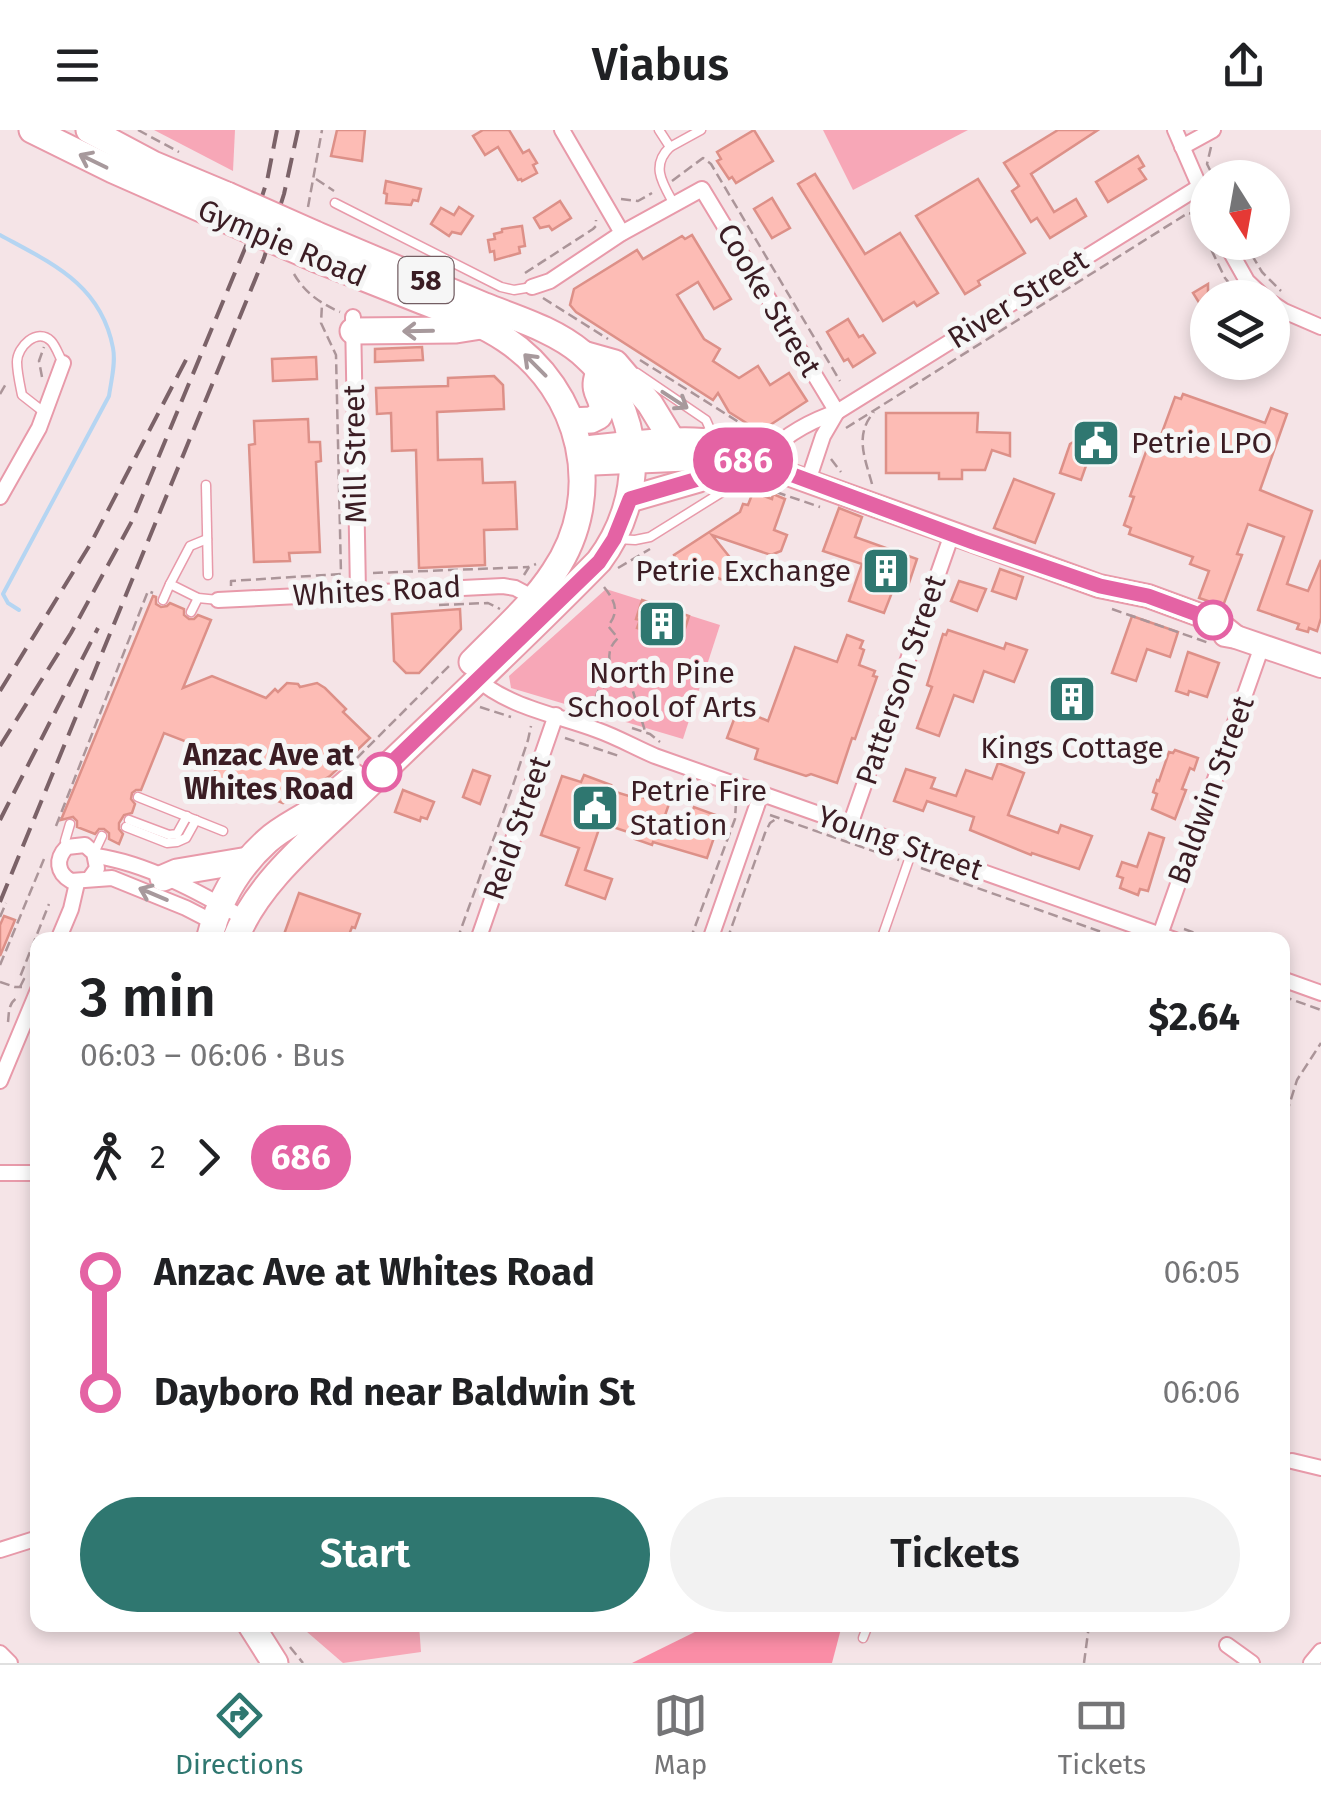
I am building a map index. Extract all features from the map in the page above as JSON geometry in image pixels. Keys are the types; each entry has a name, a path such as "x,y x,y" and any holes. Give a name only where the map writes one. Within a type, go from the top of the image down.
{"highway":[{"name":"Gympie Road","path":"32,130 113,170 226,207"},
{"name":"Gympie Road","path":"89,130 309,252 504,338 536,365 558,392 572,421 581,456"},
{"name":"Gympie Road","path":"309,252 536,326 601,366 627,423 632,453"},
{"path":"353,324 456,330 481,326"},
{"path":"572,421 592,420 602,412 594,388 601,366"},
{"name":"58","path":"601,366 650,404 672,440"},
{"path":"630,499 698,479 716,451"},
{"path":"214,922 235,876 269,839 332,796 591,570 614,539 630,499 632,453"},
{"path":"239,931 279,873 472,673 525,593 553,575 574,532 581,500 581,456"},
{"path":"163,878 248,860"},
{"path":"259,1632 281,1653"}],"main road":[{"path":"632,453 672,440 716,451 730,462 752,461 1100,586 1132,606 1321,666"},
{"path":"581,456 716,451"}],"street":[{"path":"1175,130 1190,166"},
{"path":"569,132 622,233"},
{"path":"1182,147 1215,136"},
{"name":"Cooke Street","path":"674,204 702,189 837,412"},
{"name":"River Street","path":"752,461 1190,193"},
{"path":"526,282 550,280 674,204"},
{"path":"1290,314 1321,327"},
{"name":"Mill Street","path":"353,324 358,592"},
{"path":"0,497 28,450 63,363"},
{"path":"808,481 823,436 837,412"},
{"name":"Patterson Street","path":"850,825 952,534"},
{"name":"Whites Road","path":"225,599 494,586 525,593"},
{"name":"Baldwin Street","path":"1169,932 1262,646"},
{"name":"Young Street","path":"472,673 504,698 601,731 655,756 1153,932"},
{"name":"Reid Street","path":"481,932 556,716"},
{"path":"713,932 762,794"},
{"path":"214,922 163,878 95,854 84,845 67,847 60,856 59,868 66,878 112,878 214,922 239,931"},
{"path":"61,932 83,880 96,868 95,854"},
{"path":"1290,982 1321,993"},
{"path":"0,1080 29,991"},
{"path":"0,1173 30,1173"},
{"path":"1292,1461 1321,1468"},
{"path":"0,1550 30,1541"},
{"path":"1227,1645 1252,1663"},
{"path":"1311,1663 1321,1651"},
{"path":"0,1653 10,1663"}],"lane":[{"path":"659,130 670,147"},
{"path":"674,204 660,178 661,156 701,130"},
{"path":"335,203 501,287 514,290 526,282"},
{"path":"45,413 22,395 19,350 36,336 45,337 63,363"},
{"path":"601,366 639,374 701,416 708,423 716,451"},
{"path":"614,539 650,537 735,484 752,461"},
{"path":"206,485 208,575"},
{"path":"163,599 190,546 206,539"},
{"path":"170,584 198,598 225,599"},
{"path":"191,612 198,598"},
{"path":"138,797 223,831"},
{"path":"128,823 168,835 177,834 192,818"},
{"path":"67,847 70,824"},
{"path":"95,854 102,836"},
{"path":"884,932 913,848"},
{"path":"863,1638 865,1632"}],"path":[{"path":"309,205 322,130"},
{"path":"1206,160 1215,136"},
{"path":"314,178 340,195 335,203"},
{"path":"837,434 1188,213 1194,214 1227,280"},
{"path":"526,282 594,229 596,218"},
{"path":"309,252 294,276 306,291 353,324"},
{"path":"1253,260 1268,280"},
{"path":"225,599 231,581 341,574 336,355 322,323 322,304"},
{"path":"710,404 745,426 762,430 760,438"},
{"path":"860,481 872,486 863,452 864,427 882,405"},
{"path":"830,452 833,465 849,477"},
{"path":"747,489 776,492 831,510"},
{"path":"525,593 529,567 542,559"},
{"path":"601,583 616,606 608,626 618,638 608,654 616,682"},
{"path":"56,826 148,591 163,599"},
{"path":"589,713 600,689 629,678 645,733"},
{"path":"460,932 517,775 530,726"},
{"path":"693,932 735,819 736,803"},
{"path":"730,932 765,834 770,822 777,818"},
{"path":"0,966 46,854"},
{"path":"0,917 6,902"},
{"path":"38,932 49,904"},
{"path":"29,991 20,977 30,952"},
{"path":"0,982 29,991"},
{"path":"4,1032 14,1000 29,991"},
{"path":"1290,999 1321,1010"},
{"path":"1290,1102 1297,1080 1321,1043"},
{"path":"1084,1663 1088,1632"},
{"path":"281,1653 304,1663"}],"shaded area":[{"path":"154,130 235,130 233,171"},
{"path":"823,130 968,130 853,190"},
{"path":"606,589 720,625 683,739 511,688 509,676"},
{"path":"307,1632 420,1632 421,1652 343,1663"},
{"path":"695,1632 840,1632 832,1663 632,1663"}],"building":[{"path":"337,130 365,130 362,161 331,156"},
{"path":"483,130 509,130 523,153 529,150 537,163 533,165 537,173 518,180 498,147 485,155 473,136"},
{"path":"754,130 773,161 736,183 717,161 721,159 717,152"},
{"path":"1058,130 1098,130 1031,174 1054,212 1076,199 1086,216 1050,238 1037,218 1031,222 1012,191 1019,186 1004,163"},
{"path":"1138,156 1144,166 1139,169 1146,179 1108,202 1096,182"},
{"path":"815,174 865,254 900,233 938,293 883,321 798,184"},
{"path":"978,179 1025,253 978,281 980,285 965,294 916,216"},
{"path":"386,181 421,189 418,201 413,200 411,205 386,203"},
{"path":"772,198 790,228 772,238 754,209"},
{"path":"560,201 571,218 552,230 549,226 540,228 534,218"},
{"path":"459,207 473,216 461,234 452,232 449,236 431,224 441,208 454,215"},
{"path":"522,226 525,246 519,247 520,253 495,260 488,240 495,239 494,234 502,229"},
{"path":"692,235 731,299 714,309 698,282 677,295 704,339 720,349 713,361 739,378 758,366 770,385 789,373 807,401 770,425 748,424 729,412 718,393 713,400 570,305 574,289 637,250 643,259 682,236 685,239"},
{"path":"848,319 875,353 853,367 848,359 844,361 827,332"},
{"path":"422,347 423,360 375,362 375,349"},
{"path":"316,357 317,379 273,381 272,359"},
{"path":"494,376 503,385 504,409 437,412 438,460 482,459 483,483 515,482 517,529 484,530 485,565 419,568 416,450 392,451 391,413 377,414 376,388 448,386 448,378"},
{"path":"1183,394 1265,423 1271,408 1287,414 1260,490 1312,511 1287,584 1308,591 1321,560 1321,618 1317,631 1297,629 1299,624 1258,610 1284,537 1248,524 1237,554 1242,555 1223,606 1199,598 1209,571 1190,564 1193,557 1129,534 1131,528 1124,525 1134,497 1130,496 1152,435 1160,438 1175,397 1181,399"},
{"path":"886,413 978,413 977,432 1010,433 1010,456 992,450 985,470 962,470 962,479 939,479 939,473 886,473"},
{"path":"308,419 309,442 320,442 321,461 316,462 320,552 289,553 290,561 254,562 249,445 255,444 254,421"},
{"path":"1103,424 1114,428 1106,448 1088,460 1081,480 1060,473 1070,444"},
{"path":"1014,479 1054,494 1035,543 994,528"},
{"path":"753,492 785,499 774,530 787,535 781,551 771,555 712,535 732,560 735,584 679,565 674,555 740,512"},
{"name":"Petrie Exchange","path":"839,508 862,517 855,537 917,559 908,586 896,582 884,613 849,601 862,564 823,551"},
{"path":"1000,569 1023,577 1016,599 992,591"},
{"path":"959,581 986,589 977,611 951,601"},
{"path":"153,596 161,607 170,603 184,609 189,619 198,615 211,620 183,688 212,676 266,698 287,683 300,687 317,683 370,738 330,776 283,803 231,782 224,799 207,792 221,755 164,733 141,790 132,793 132,813 124,815 119,823 123,834 119,844 109,839 104,829 95,834 77,827 73,817 61,820"},
{"name":"North Pine School of Arts","path":"642,600 689,616 683,635 676,632 674,641 637,628"},
{"path":"460,609 461,629 419,673 406,673 394,661 392,614"},
{"path":"1132,616 1178,632 1170,657 1147,649 1136,681 1112,673"},
{"path":"948,630 1004,649 1006,643 1027,650 1014,682 984,671 973,702 954,695 939,736 917,728 932,687 927,685 943,634"},
{"path":"847,635 863,641 859,665 875,671 873,676 877,677 837,783 755,759 758,749 727,738 736,714 768,721 795,647 837,662"},
{"path":"1188,652 1219,663 1207,697 1176,691"},
{"name":"Kings Cottage","path":"1066,683 1087,691 1078,715 1057,708"},
{"path":"1175,750 1198,758 1182,789 1186,790 1175,819 1152,809 1157,780 1169,752"},
{"path":"998,763 1024,773 1008,815 1058,833 1061,825 1092,836 1079,869 970,830 974,817 927,801 923,811 894,801 906,769 935,778 931,788 956,796 966,770 992,779"},
{"path":"473,770 490,776 480,804 463,797"},
{"path":"584,775 611,785 609,790 632,797 633,794 648,799 650,794 670,801 662,824 684,832 694,807 721,817 707,858 653,842 652,845 635,839 637,835 601,823 585,870 612,879 605,899 566,885 579,848 541,835 562,776 581,782"},
{"path":"403,790 434,802 427,819 421,817 420,821 395,812"},
{"path":"1149,833 1164,838 1148,891 1140,889 1138,895 1120,888 1123,878 1117,876 1122,862 1137,867"},
{"path":"299,893 360,914 350,932 285,932"},
{"path":"4,916 15,920 0,956 0,925"}],"waterway":[{"path":"0,235 55,266 85,292 107,326 114,354 109,396 3,594 19,610"}],"railway":[{"path":"0,746 71,633 132,521 246,246 267,181 277,130"},
{"path":"0,902 264,258 298,130"},
{"path":"0,691 91,543 188,356"},
{"path":"0,820 98,628"}],"bus line":[{"name":"686","path":"382,772 599,562 614,539 630,499 698,479 716,460 758,462 973,542 1213,620"}],"place":[{"name":"Petrie LPO","path":"1096,443"},
{"name":"Petrie Exchange","path":"886,571"},
{"name":"North Pine School of Arts","path":"662,624"},
{"name":"Kings Cottage","path":"1072,699"},
{"name":"Anzac Ave at Whites Road","path":"382,772"},
{"name":"Petrie Fire Station","path":"595,808"}]}
